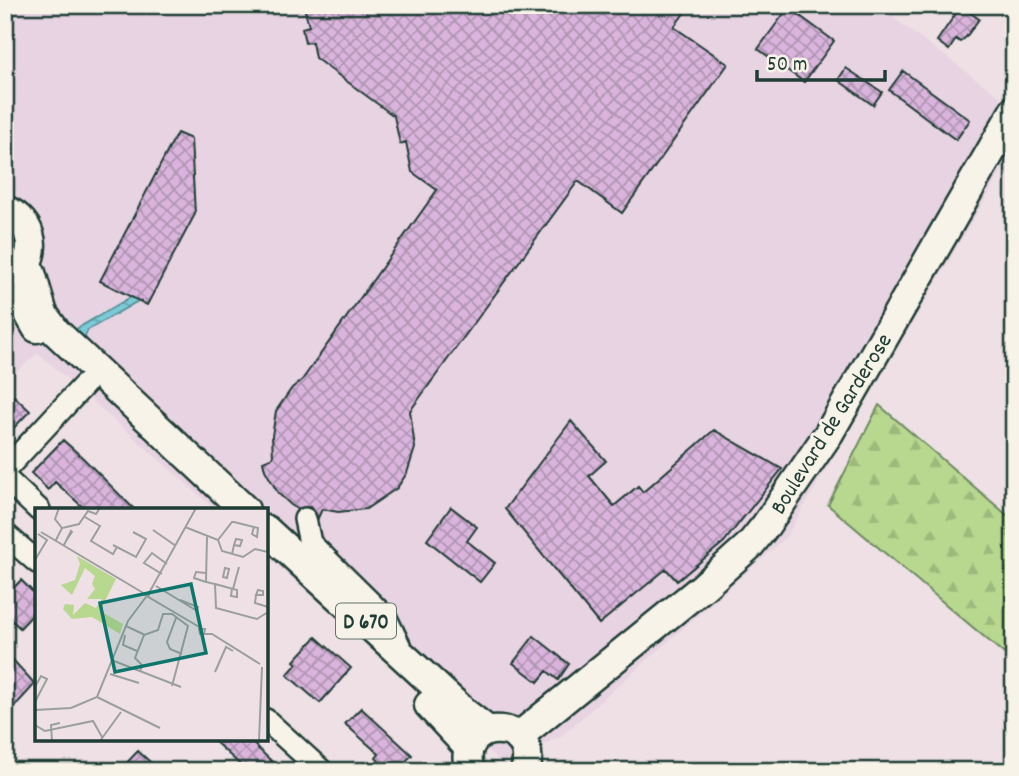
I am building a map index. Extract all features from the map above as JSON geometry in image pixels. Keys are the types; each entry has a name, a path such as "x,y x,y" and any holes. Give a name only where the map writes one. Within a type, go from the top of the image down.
{"main road":[{"name":"Boulevard de Garderose","path":"518,737 703,587 750,545 766,525 829,433 1014,111"},
{"path":"5,210 18,216 30,234 32,245 15,272 31,273 43,314 56,332 243,508"},
{"path":"5,287 21,300 58,358 219,508"},
{"name":"D 670","path":"268,532 405,658 475,749"},
{"name":"D 670","path":"268,554 475,749"},
{"path":"475,749 504,729 518,737 527,752 525,771"}],"street":[{"path":"5,470 85,384"},
{"path":"5,478 37,508"},
{"path":"305,519 310,543 386,618 405,658"},
{"path":"5,534 35,560"},
{"path":"268,722 322,771"}],"shaded area":[{"path":"5,5 876,5 1014,107 1014,150 786,537 560,737 502,763 268,557 268,508 214,508 38,353 5,382"}],"green space":[{"path":"879,405 1014,521 1014,662 828,505"}],"water":[{"path":"131,297 138,301 88,330 84,338 75,340 68,334"}],"building":[{"path":"314,5 690,5 674,27 728,64 622,213 578,181 410,411 415,448 407,473 397,488 366,509 338,512 322,509 318,518 310,507 297,509 291,505 278,493 265,470 263,461 273,457 272,436 276,411 292,388 302,380 437,190 412,172 406,142 400,144 394,116 315,58 312,42 305,43 302,28 309,26 305,11"},
{"path":"961,6 979,19 966,37 960,42 956,39 949,50 937,41"},
{"path":"792,10 834,41 804,82 758,49 785,12"},
{"path":"846,68 882,92 873,105 838,80"},
{"path":"903,71 970,120 956,140 889,90"},
{"path":"177,133 191,139 195,214 147,305 100,281"},
{"path":"14,396 30,411 5,437 5,404"},
{"path":"571,421 606,461 589,476 614,506 638,486 643,492 714,430 782,469 724,542 677,581 666,569 599,624 505,509"},
{"path":"63,440 133,508 84,508 55,482 48,490 31,473"},
{"path":"451,507 477,527 467,541 495,563 480,582 427,540"},
{"path":"21,580 35,594 35,612 20,628 5,614 5,597"},
{"path":"534,636 569,664 558,680 547,671 538,682 513,663"},
{"path":"316,637 351,668 320,703 287,675 297,664 294,661"},
{"path":"12,659 35,684 14,707 5,698 5,667"},
{"path":"361,708 412,755 402,765 389,771 376,758 379,754 345,724"},
{"path":"214,741 250,741 282,771 247,771"},
{"path":"138,751 160,771 119,771"}]}
